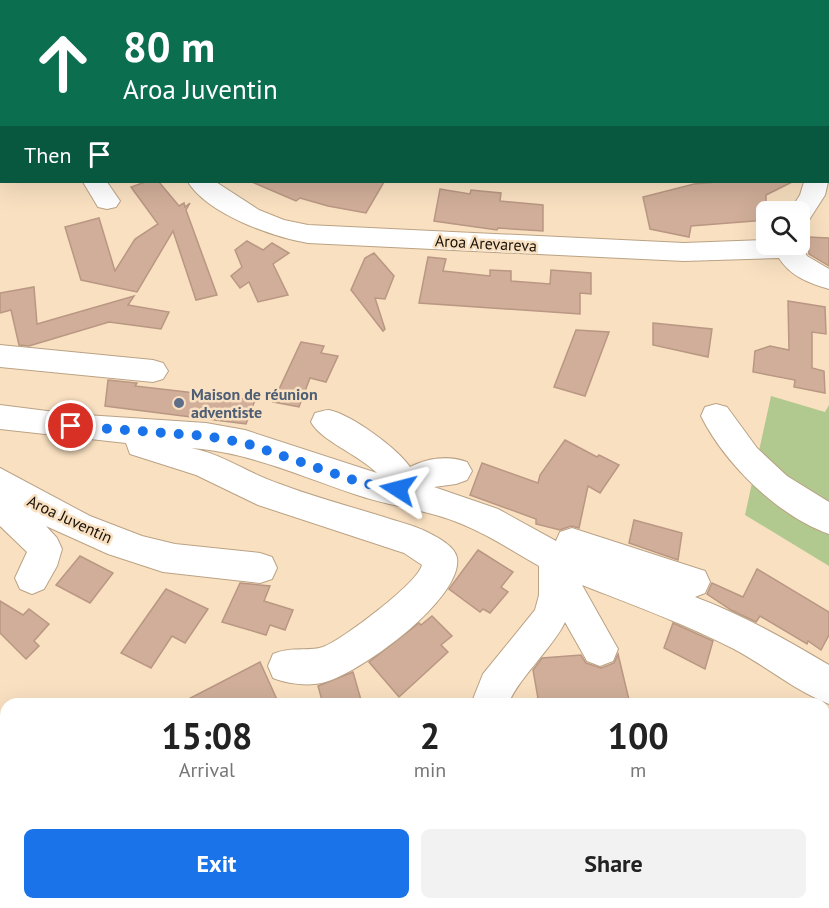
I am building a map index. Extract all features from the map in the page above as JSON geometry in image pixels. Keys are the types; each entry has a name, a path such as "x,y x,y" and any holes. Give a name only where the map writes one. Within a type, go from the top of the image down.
{"street":[{"name":"Aroa Arevareva","path":"201,183 227,203 259,220 281,230 308,234 684,252 756,248"},
{"path":"808,201 816,183"},
{"name":"Aroa Arevareva","path":"791,255 807,270 829,279"},
{"path":"0,356 153,371"},
{"path":"716,416 746,458 776,486 829,519"},
{"path":"0,417 71,426 206,436 245,443 362,483 397,490 458,508 510,532 556,566 719,623 764,646 829,686"},
{"path":"326,422 380,456 394,469 400,479 397,490"},
{"path":"146,431 141,445 178,458 202,463 269,495 415,542 440,558 437,576 422,596 352,652 322,665 286,666"},
{"path":"397,490 426,474 456,471"},
{"name":"Aroa Juventin","path":"0,482 31,502 74,524 163,557 260,568"},
{"path":"0,506 26,527 45,549 40,566 32,578"},
{"path":"74,524 84,539 111,560"},
{"path":"510,532 549,536 693,582"},
{"path":"556,566 600,649"},
{"path":"491,698 492,690 542,631 552,614 557,601 556,566"}],"green space":[{"path":"771,396 825,412 829,405 829,566 745,515"}],"building":[{"path":"142,183 160,183 179,206 184,203 185,207 190,203 186,210 217,295 196,300 173,231 137,292 81,280 65,227 99,218 115,271 135,239 158,224 131,187"},
{"path":"254,183 383,183 366,213 300,198 296,201"},
{"path":"790,183 766,195 766,201 756,201 756,221 691,226 689,237 650,229 643,197 694,184"},
{"path":"440,189 470,194 471,190 501,193 500,201 543,205 543,231 498,228 497,230 434,221"},
{"path":"810,237 829,238 829,266 810,255"},
{"path":"247,241 263,250 272,243 289,253 273,264 288,295 258,302 249,282 240,288 231,276 242,267 235,250"},
{"path":"374,253 394,276 385,299 375,298 385,329 383,331 351,290 365,258"},
{"path":"428,257 446,259 443,271 490,276 490,270 511,271 511,281 550,284 551,270 591,273 591,294 580,293 580,314 419,303"},
{"path":"34,287 37,324 134,296 128,305 169,312 161,329 109,322 29,346 19,345 11,310 0,313 0,293"},
{"path":"788,301 825,307 826,334 812,332 812,368 824,371 825,393 794,387 795,380 753,372 755,351 770,346 789,350"},
{"path":"653,323 712,329 708,357 653,345"},
{"path":"576,330 609,332 585,396 554,387"},
{"path":"301,342 324,346 321,353 338,356 326,382 310,378 299,407 273,402"},
{"name":"Maison de réunion adventiste","path":"108,380 137,383 135,386 255,400 246,424 105,406"},
{"path":"565,440 597,457 599,455 619,465 600,493 588,486 579,528 571,526 560,530 536,524 536,519 470,495 482,463 538,483 540,475"},
{"path":"634,520 682,533 678,560 629,543"},
{"path":"478,550 513,572 501,587 508,592 490,613 483,609 480,612 449,589"},
{"path":"80,556 113,573 90,603 56,585"},
{"path":"757,569 829,612 829,635 821,650 760,616 756,622 731,610 707,594 712,583 743,597"},
{"path":"240,583 270,586 264,601 293,610 285,630 270,625 266,635 222,622"},
{"path":"166,589 208,609 185,643 172,636 151,668 121,653"},
{"path":"0,601 23,615 29,609 49,624 34,641 39,646 26,659 0,633"},
{"path":"432,616 452,636 441,645 448,652 399,697 369,662 419,623 421,625"},
{"path":"673,623 713,641 705,669 664,648"},
{"path":"618,654 629,698 538,698 533,670 542,658 581,655 586,663 601,668 614,663"},
{"path":"260,662 276,698 191,698"},
{"path":"353,672 360,698 321,698 318,686"}],"place":[{"name":"Maison de réunion adventiste","path":"179,403"}],"route":[{"path":"71,426 206,436 245,443 362,483 398,489"}]}
